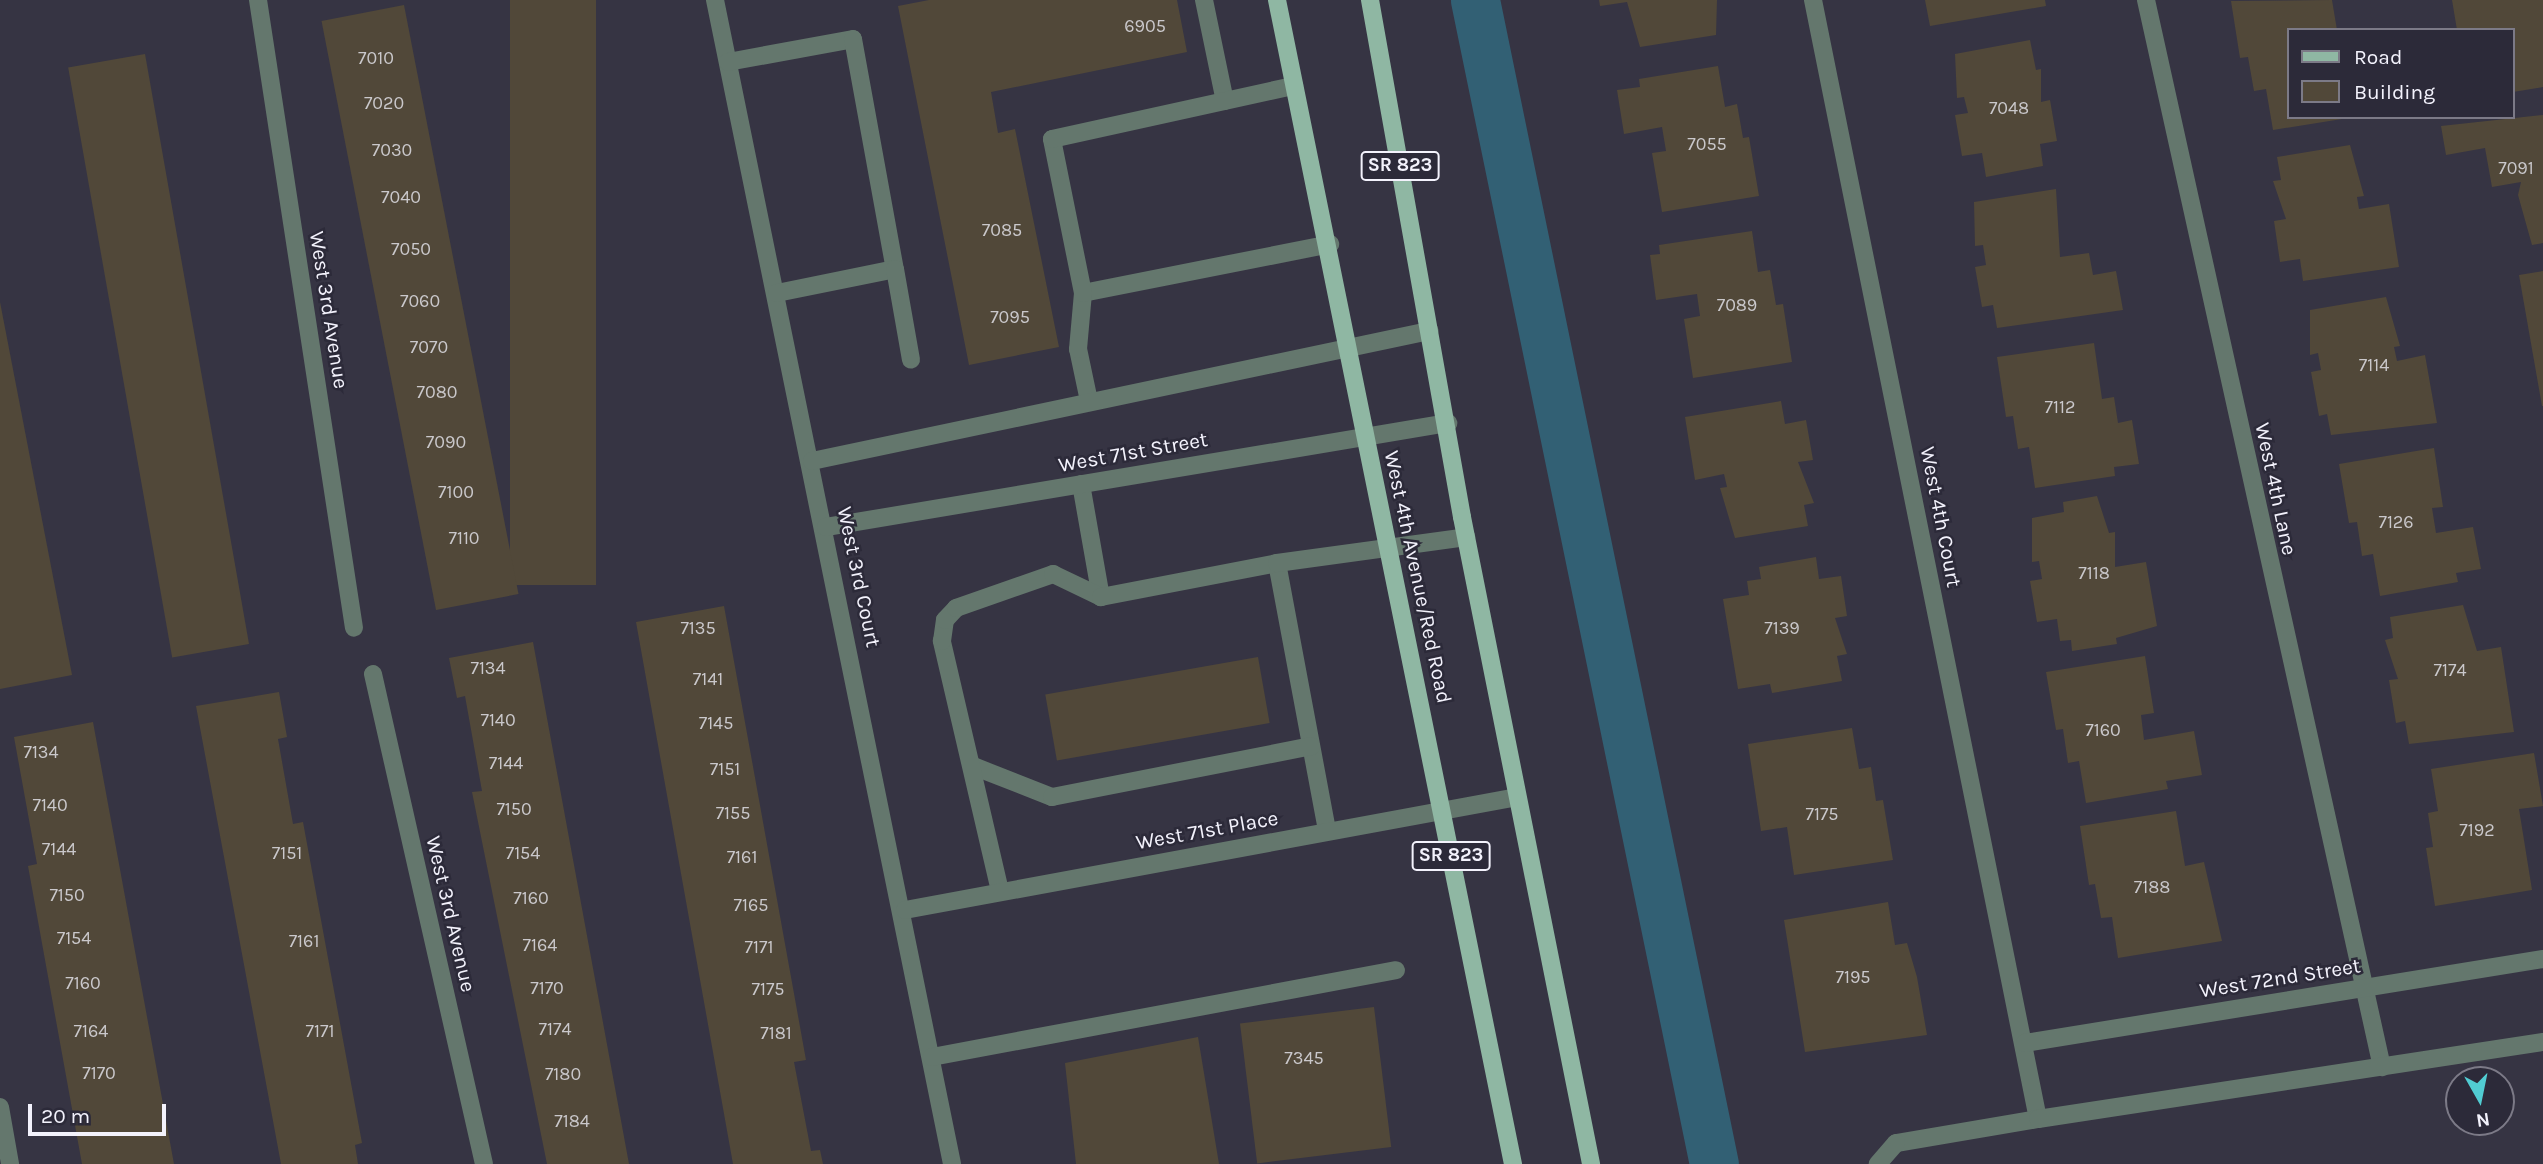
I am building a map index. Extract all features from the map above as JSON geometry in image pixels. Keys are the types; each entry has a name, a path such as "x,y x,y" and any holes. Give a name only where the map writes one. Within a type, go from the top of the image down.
{"main road":[{"name":"West 4th Avenue/Red Road","path":"1277,0 1330,244 1388,548 1513,1164"},
{"name":"SR 823","path":"1370,0 1448,423 1466,537 1591,1164"}],"street":[{"name":"West 3rd Avenue","path":"258,0 354,628"},
{"name":"West 3rd Court","path":"715,0 905,910 952,1164"},
{"path":"1204,0 1224,102"},
{"name":"West 4th Court","path":"1814,0 2025,1043 2038,1119"},
{"name":"West 4th Lane","path":"2146,0 2362,987 2382,1067"},
{"path":"728,62 853,39 911,360"},
{"path":"1089,401 1078,349 1083,293 1052,139 1294,86"},
{"path":"1083,293 1330,244"},
{"path":"777,293 895,269"},
{"path":"813,461 1429,331"},
{"name":"West 71st Street","path":"826,527 1448,423"},
{"path":"1082,484 1101,597"},
{"path":"1000,891 974,766 942,640 945,620 956,608 1053,574 1101,597 1277,563 1466,537"},
{"path":"1277,563 1328,831"},
{"name":"West 3rd Avenue","path":"373,674 484,1164"},
{"path":"974,766 1052,797 1311,746"},
{"name":"West 71st Place","path":"905,910 1517,797"},
{"name":"West 72nd Street","path":"2025,1043 2543,959"},
{"path":"932,1057 1396,970"},
{"path":"1878,1164 1896,1143 2543,1042"},
{"path":"0,1107 10,1164"}],"building":[{"path":"510,0 596,0 596,585 510,585"},
{"path":"929,0 1177,0 1187,52 991,92 998,133 1015,129 1059,347 969,365 898,6"},
{"path":"1599,0 1717,0 1716,35 1640,47 1627,2 1600,6"},
{"path":"1925,0 2045,0 2046,6 1930,26"},
{"path":"2332,0 2337,28 2288,28 2288,119 2342,119 2273,130 2266,89 2254,91 2248,57 2240,58 2231,1"},
{"path":"2452,0 2543,0 2543,87 2515,92 2515,28 2457,28"},
{"path":"404,5 518,594 436,610 322,21"},
{"path":"2030,40 2036,70 2041,69 2041,102 2050,100 2057,141 2040,144 2043,166 1986,177 1982,153 1962,156 1955,115 1968,113 1964,97 1957,98 1955,54"},
{"path":"145,54 249,644 172,657 68,68"},
{"path":"1718,66 1725,107 1737,104 1743,138 1749,137 1759,196 1662,212 1652,153 1666,151 1662,127 1624,134 1617,90 1640,87 1639,79"},
{"path":"2543,115 2543,243 2532,245 2518,195 2521,182 2492,187 2485,148 2446,155 2441,126"},
{"path":"2350,145 2364,196 2357,197 2359,209 2389,204 2399,267 2303,281 2300,259 2280,262 2274,221 2286,219 2273,181 2281,180 2277,157"},
{"path":"2056,189 2060,257 2089,253 2093,275 2116,271 2123,310 1997,328 1993,305 1982,307 1975,267 1986,265 1983,245 1975,246 1974,202"},
{"path":"1752,231 1758,272 1770,270 1776,305 1783,304 1792,362 1693,378 1684,319 1700,316 1697,294 1656,300 1650,255 1660,254 1659,245"},
{"path":"2543,271 2543,406 2542,406 2519,275"},
{"path":"2386,297 2400,346 2394,347 2397,361 2425,355 2437,423 2331,435 2327,414 2319,416 2311,372 2321,370 2318,353 2310,355 2310,310"},
{"path":"0,302 72,675 0,689"},
{"path":"2094,343 2102,399 2114,397 2118,423 2132,420 2139,464 2114,467 2115,476 2035,488 2029,447 2018,449 2013,416 2006,417 1997,357"},
{"path":"1781,401 1785,424 1806,420 1813,460 1798,462 1814,503 1804,505 1808,526 1735,538 1720,488 1727,487 1724,474 1695,480 1685,417"},
{"path":"2434,448 2443,507 2432,508 2436,533 2473,527 2481,569 2456,573 2458,582 2380,596 2373,554 2362,556 2357,522 2349,523 2339,464"},
{"path":"2097,496 2109,533 2115,532 2115,567 2146,562 2157,626 2116,638 2117,644 2072,651 2071,640 2060,641 2057,619 2037,622 2030,581 2042,579 2039,561 2032,562 2032,518 2064,512 2063,502"},
{"path":"1816,557 1819,579 1841,576 1847,616 1835,618 1847,654 1837,656 1842,681 1772,693 1770,684 1738,689 1723,599 1749,595 1747,581 1761,579 1759,567"},
{"path":"2463,605 2477,651 2501,647 2514,732 2409,744 2405,721 2396,723 2389,680 2398,679 2385,640 2393,638 2390,617"},
{"path":"724,606 806,1060 794,1062 811,1151 820,1150 823,1164 733,1164 636,622"},
{"path":"533,642 629,1164 547,1164 472,792 482,791 465,696 457,698 449,658"},
{"path":"2145,656 2154,713 2141,715 2144,740 2194,731 2202,775 2166,781 2168,789 2086,803 2079,761 2068,763 2063,729 2056,730 2046,672"},
{"path":"1258,657 1270,723 1057,760 1045,695"},
{"path":"279,692 287,737 278,739 293,824 303,822 362,1143 355,1145 358,1164 281,1164 196,706"},
{"path":"93,722 174,1164 82,1164 28,866 37,864 14,737"},
{"path":"1852,728 1859,769 1871,767 1876,801 1883,800 1893,860 1794,875 1787,827 1761,831 1748,744"},
{"path":"2534,753 2543,806 2519,809 2532,890 2435,906 2426,848 2433,847 2428,813 2438,811 2431,769"},
{"path":"2176,811 2185,866 2204,862 2222,941 2118,958 2112,917 2101,918 2095,884 2089,885 2080,826"},
{"path":"1888,902 1895,945 1907,943 1917,977 1927,1035 1805,1052 1784,920"},
{"path":"1374,1007 1391,1147 1257,1163 1240,1023"},
{"path":"1198,1037 1219,1164 1076,1164 1065,1063"}],"waterway":[{"path":"1475,0 1714,1164"}]}
